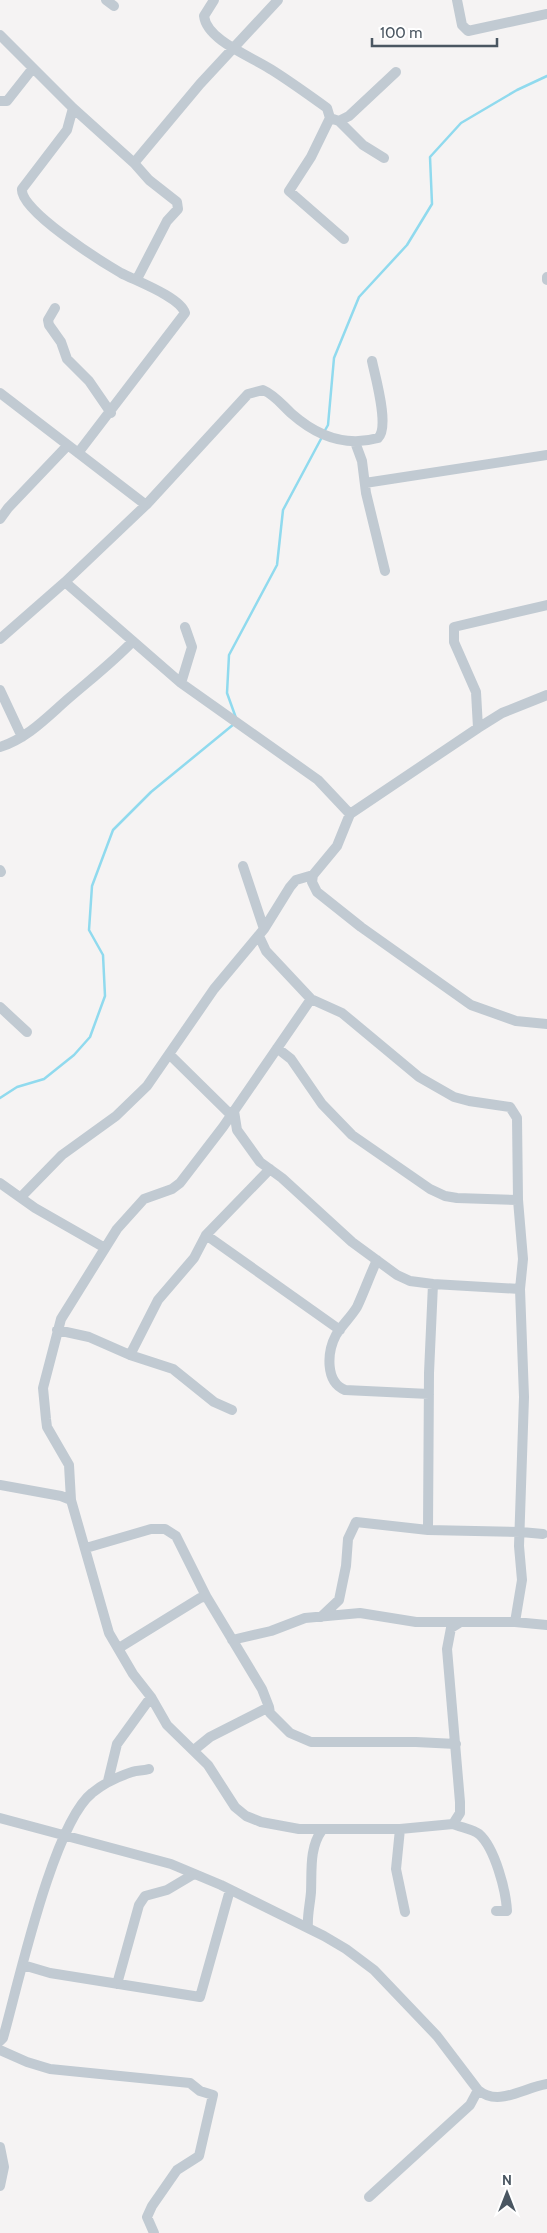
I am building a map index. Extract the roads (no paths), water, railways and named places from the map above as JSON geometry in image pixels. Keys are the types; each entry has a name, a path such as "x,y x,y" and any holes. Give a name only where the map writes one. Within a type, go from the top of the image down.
{"street":[{"path":"214,0 204,16 204,22 233,48 271,68 327,108 334,120 362,145 384,158"},
{"path":"134,163 200,84 278,0"},
{"path":"457,0 462,24 468,31 547,14"},
{"path":"0,35 73,108 134,163 149,180 177,202 178,209 167,221 137,279"},
{"path":"1,102 7,100 33,68"},
{"path":"344,239 289,191 334,120 349,116 396,72"},
{"path":"73,108 67,130 21,192 45,222 123,274 137,279 180,306 185,313 78,453"},
{"path":"55,308 48,320 49,326 61,342 67,359 88,381 110,413"},
{"path":"0,639 65,582 146,505 248,394 256,390 263,390 269,393 300,420 344,442 360,442 378,438 383,428 380,397 372,361"},
{"path":"0,393 146,505"},
{"path":"360,442 365,483 385,571"},
{"path":"0,519 8,508 68,445"},
{"path":"365,483 547,455"},
{"path":"65,582 181,683 318,780 350,814"},
{"path":"478,728 476,692 454,642 454,628 547,605"},
{"path":"181,683 192,647 185,627"},
{"path":"0,747 22,736 41,723 110,664 133,641"},
{"path":"0,690 22,736"},
{"path":"21,1197 62,1155 116,1116 147,1086 214,989 261,932 296,880 313,875 337,846 350,814 502,713 547,695"},
{"path":"244,866 266,951 312,998 342,1013 419,1077 438,1088 469,1101 510,1107 515,1111 517,1118 518,1200 523,1259 520,1289 524,1397 521,1532 519,1546 522,1580 515,1622"},
{"path":"313,875 313,887 317,892 361,927 471,1005 516,1021 547,1024"},
{"path":"312,998 232,1113 180,1183 172,1189 144,1199 138,1204 105,1248 61,1319 43,1388 47,1427 69,1465 71,1500 109,1633 132,1674 151,1697 167,1725 208,1765 235,1807 246,1816 292,1828 400,1829 454,1824 478,1833 493,1858 506,1896 507,1911 496,1912"},
{"path":"0,1007 27,1032"},
{"path":"277,1048 290,1060 322,1104 352,1135 430,1189 445,1196 457,1198 518,1200"},
{"path":"170,1055 232,1113 237,1130 260,1162 352,1242 376,1260 410,1280 433,1284 520,1289"},
{"path":"222,1127 237,1130"},
{"path":"130,1355 158,1300 190,1263 206,1236 270,1169"},
{"path":"0,1183 35,1208 105,1248"},
{"path":"206,1236 340,1330"},
{"path":"376,1260 357,1305 332,1344 330,1354 333,1381 338,1387 345,1390 429,1394"},
{"path":"428,1530 429,1394 433,1284"},
{"path":"57,1330 89,1337 130,1355 173,1369 207,1397 232,1410"},
{"path":"0,1485 61,1496 71,1500"},
{"path":"321,1617 339,1600 346,1566 348,1539 356,1522 428,1530 543,1534"},
{"path":"86,1548 151,1530 166,1529 176,1536 206,1596 262,1689 270,1713 290,1733 311,1742 456,1744"},
{"path":"118,1648 206,1596"},
{"path":"232,1640 271,1631 305,1618 360,1613 416,1622 455,1625 515,1622 547,1625"},
{"path":"454,1824 460,1813 456,1744 448,1681 447,1649 455,1625"},
{"path":"108,1781 117,1744 151,1697"},
{"path":"194,1750 210,1737 268,1707"},
{"path":"0,2041 3,2038 44,1891 64,1837 82,1802 108,1781 134,1771 140,1772 149,1769"},
{"path":"0,1818 64,1837 171,1864 230,1890 346,1948 374,1970 437,2036 478,2090 486,2097 502,2098 524,2089 547,2084"},
{"path":"308,1928 307,1910 310,1901 317,1829"},
{"path":"400,1829 396,1869 405,1912"},
{"path":"117,1984 139,1905 144,1896 167,1890 194,1874"},
{"path":"23,1965 50,1973 200,1996 230,1890"},
{"path":"294,1922 307,1910"},
{"path":"0,2050 27,2062 50,2069 190,2083 200,2091 213,2095 199,2156 177,2170 152,2206 147,2217 154,2233"},
{"path":"369,2197 470,2105 478,2090"},
{"path":"0,2147 4,2173 0,2186"}],"waterway":[{"path":"324,432 328,425 334,358 359,297 407,245 432,204 430,157 461,123 517,90 547,76"},
{"path":"236,718 227,693 229,655 277,565 283,510 322,437"},
{"path":"0,1098 17,1087 44,1079 74,1055 90,1037 105,996 103,955 89,930 92,886 113,830 151,792 234,724"}]}
